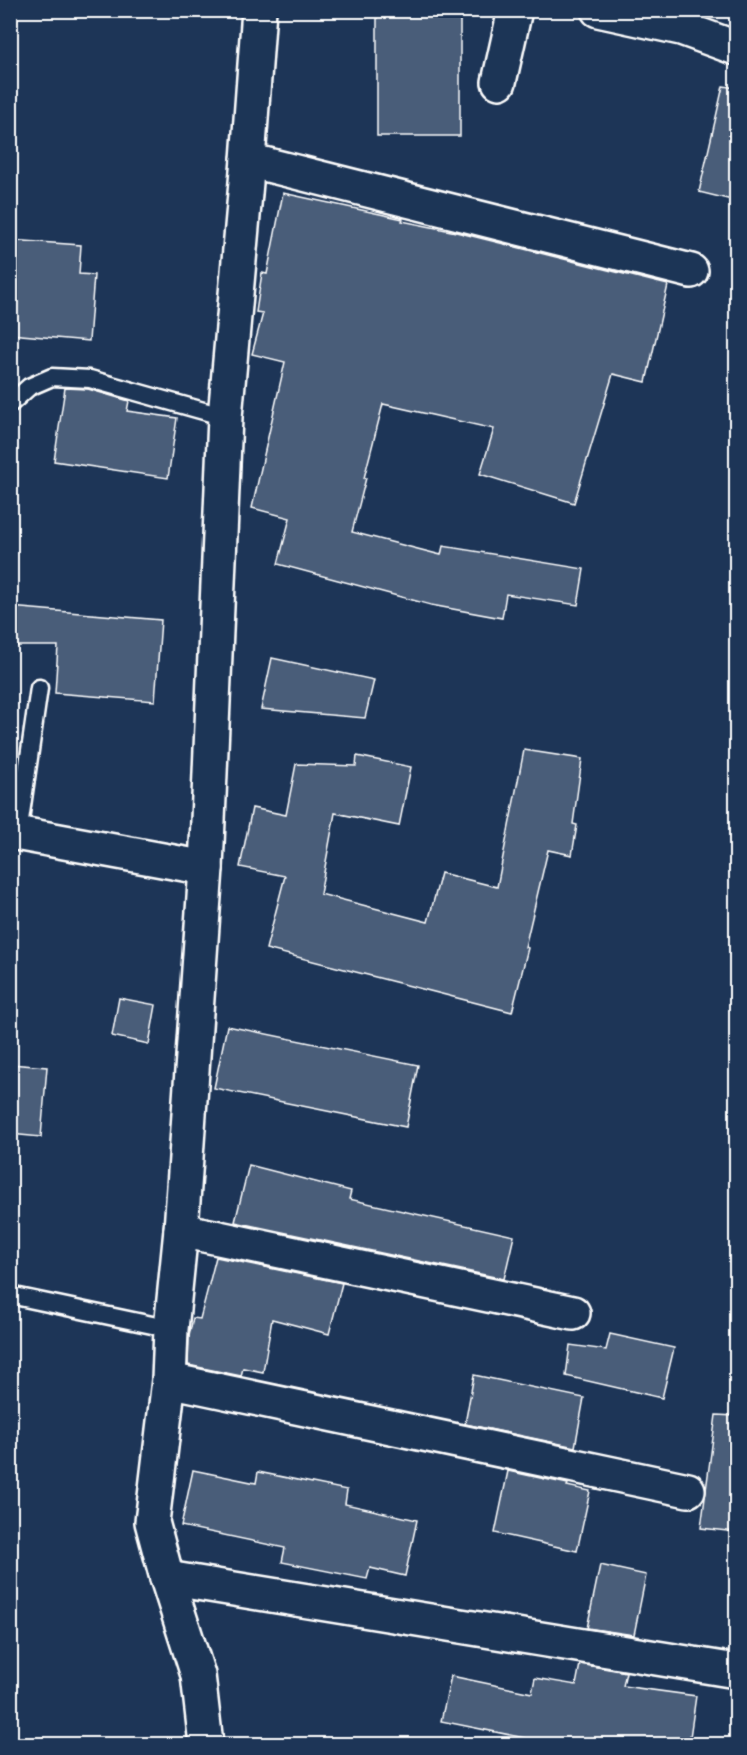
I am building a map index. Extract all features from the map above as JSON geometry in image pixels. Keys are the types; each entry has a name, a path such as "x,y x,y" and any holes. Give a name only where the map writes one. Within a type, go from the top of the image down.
{"street":[{"path":"206,1744 198,1675 152,1522 169,1380 171,1329 181,1230 206,868 225,417 259,10"},
{"path":"499,82 515,10"},
{"path":"598,10 681,28 736,48"},
{"path":"248,160 692,271"},
{"path":"14,833 206,868"},
{"path":"181,1230 573,1313"},
{"path":"169,1380 688,1490"},
{"path":"167,1578 736,1671"}],"lane":[{"path":"10,404 29,387 52,377 90,379 225,417"},
{"path":"14,833 39,687"},
{"path":"10,1295 171,1329"}],"building":[{"path":"377,10 460,10 460,136 377,136"},
{"path":"723,86 736,88 736,201 699,192"},
{"path":"283,193 403,219 402,221 456,232 668,285 646,382 613,374 574,503 480,474 494,429 383,404 352,532 441,555 443,546 584,569 578,605 506,594 502,618 431,605 278,564 290,518 252,508 285,362 252,354 263,313 256,312 262,273 267,274"},
{"path":"10,240 81,245 79,274 94,275 89,341 10,334"},
{"path":"65,388 88,389 129,401 127,411 177,418 168,478 54,461"},
{"path":"10,607 161,620 155,701 55,693 58,646 10,646"},
{"path":"272,658 374,680 365,718 261,709"},
{"path":"524,750 582,759 573,824 577,825 572,855 548,850 512,1012 266,949 285,876 240,867 252,808 286,815 296,764 356,766 357,756 411,767 399,826 335,813 320,894 428,922 441,873 497,887"},
{"path":"119,998 156,1005 149,1044 112,1036"},
{"path":"227,1026 418,1065 406,1127 214,1088"},
{"path":"10,1064 47,1067 41,1137 10,1134"},
{"path":"249,1165 351,1191 349,1199 514,1236 504,1279 235,1222"},
{"path":"216,1257 342,1283 329,1334 272,1319 263,1372 243,1368 241,1376 188,1365 189,1336 193,1318 200,1319"},
{"path":"610,1334 674,1348 662,1398 566,1376 570,1345 606,1350"},
{"path":"474,1375 584,1398 575,1447 465,1424"},
{"path":"716,1415 736,1416 736,1532 701,1528"},
{"path":"193,1470 256,1483 258,1472 347,1490 345,1504 417,1520 405,1576 370,1568 367,1579 282,1562 285,1548 181,1526"},
{"path":"508,1471 590,1491 577,1551 495,1533"},
{"path":"600,1565 646,1575 634,1635 587,1628"},
{"path":"580,1664 626,1672 623,1686 696,1696 689,1744 523,1744 525,1738 441,1721 451,1676 532,1693 535,1678 576,1685"}]}
